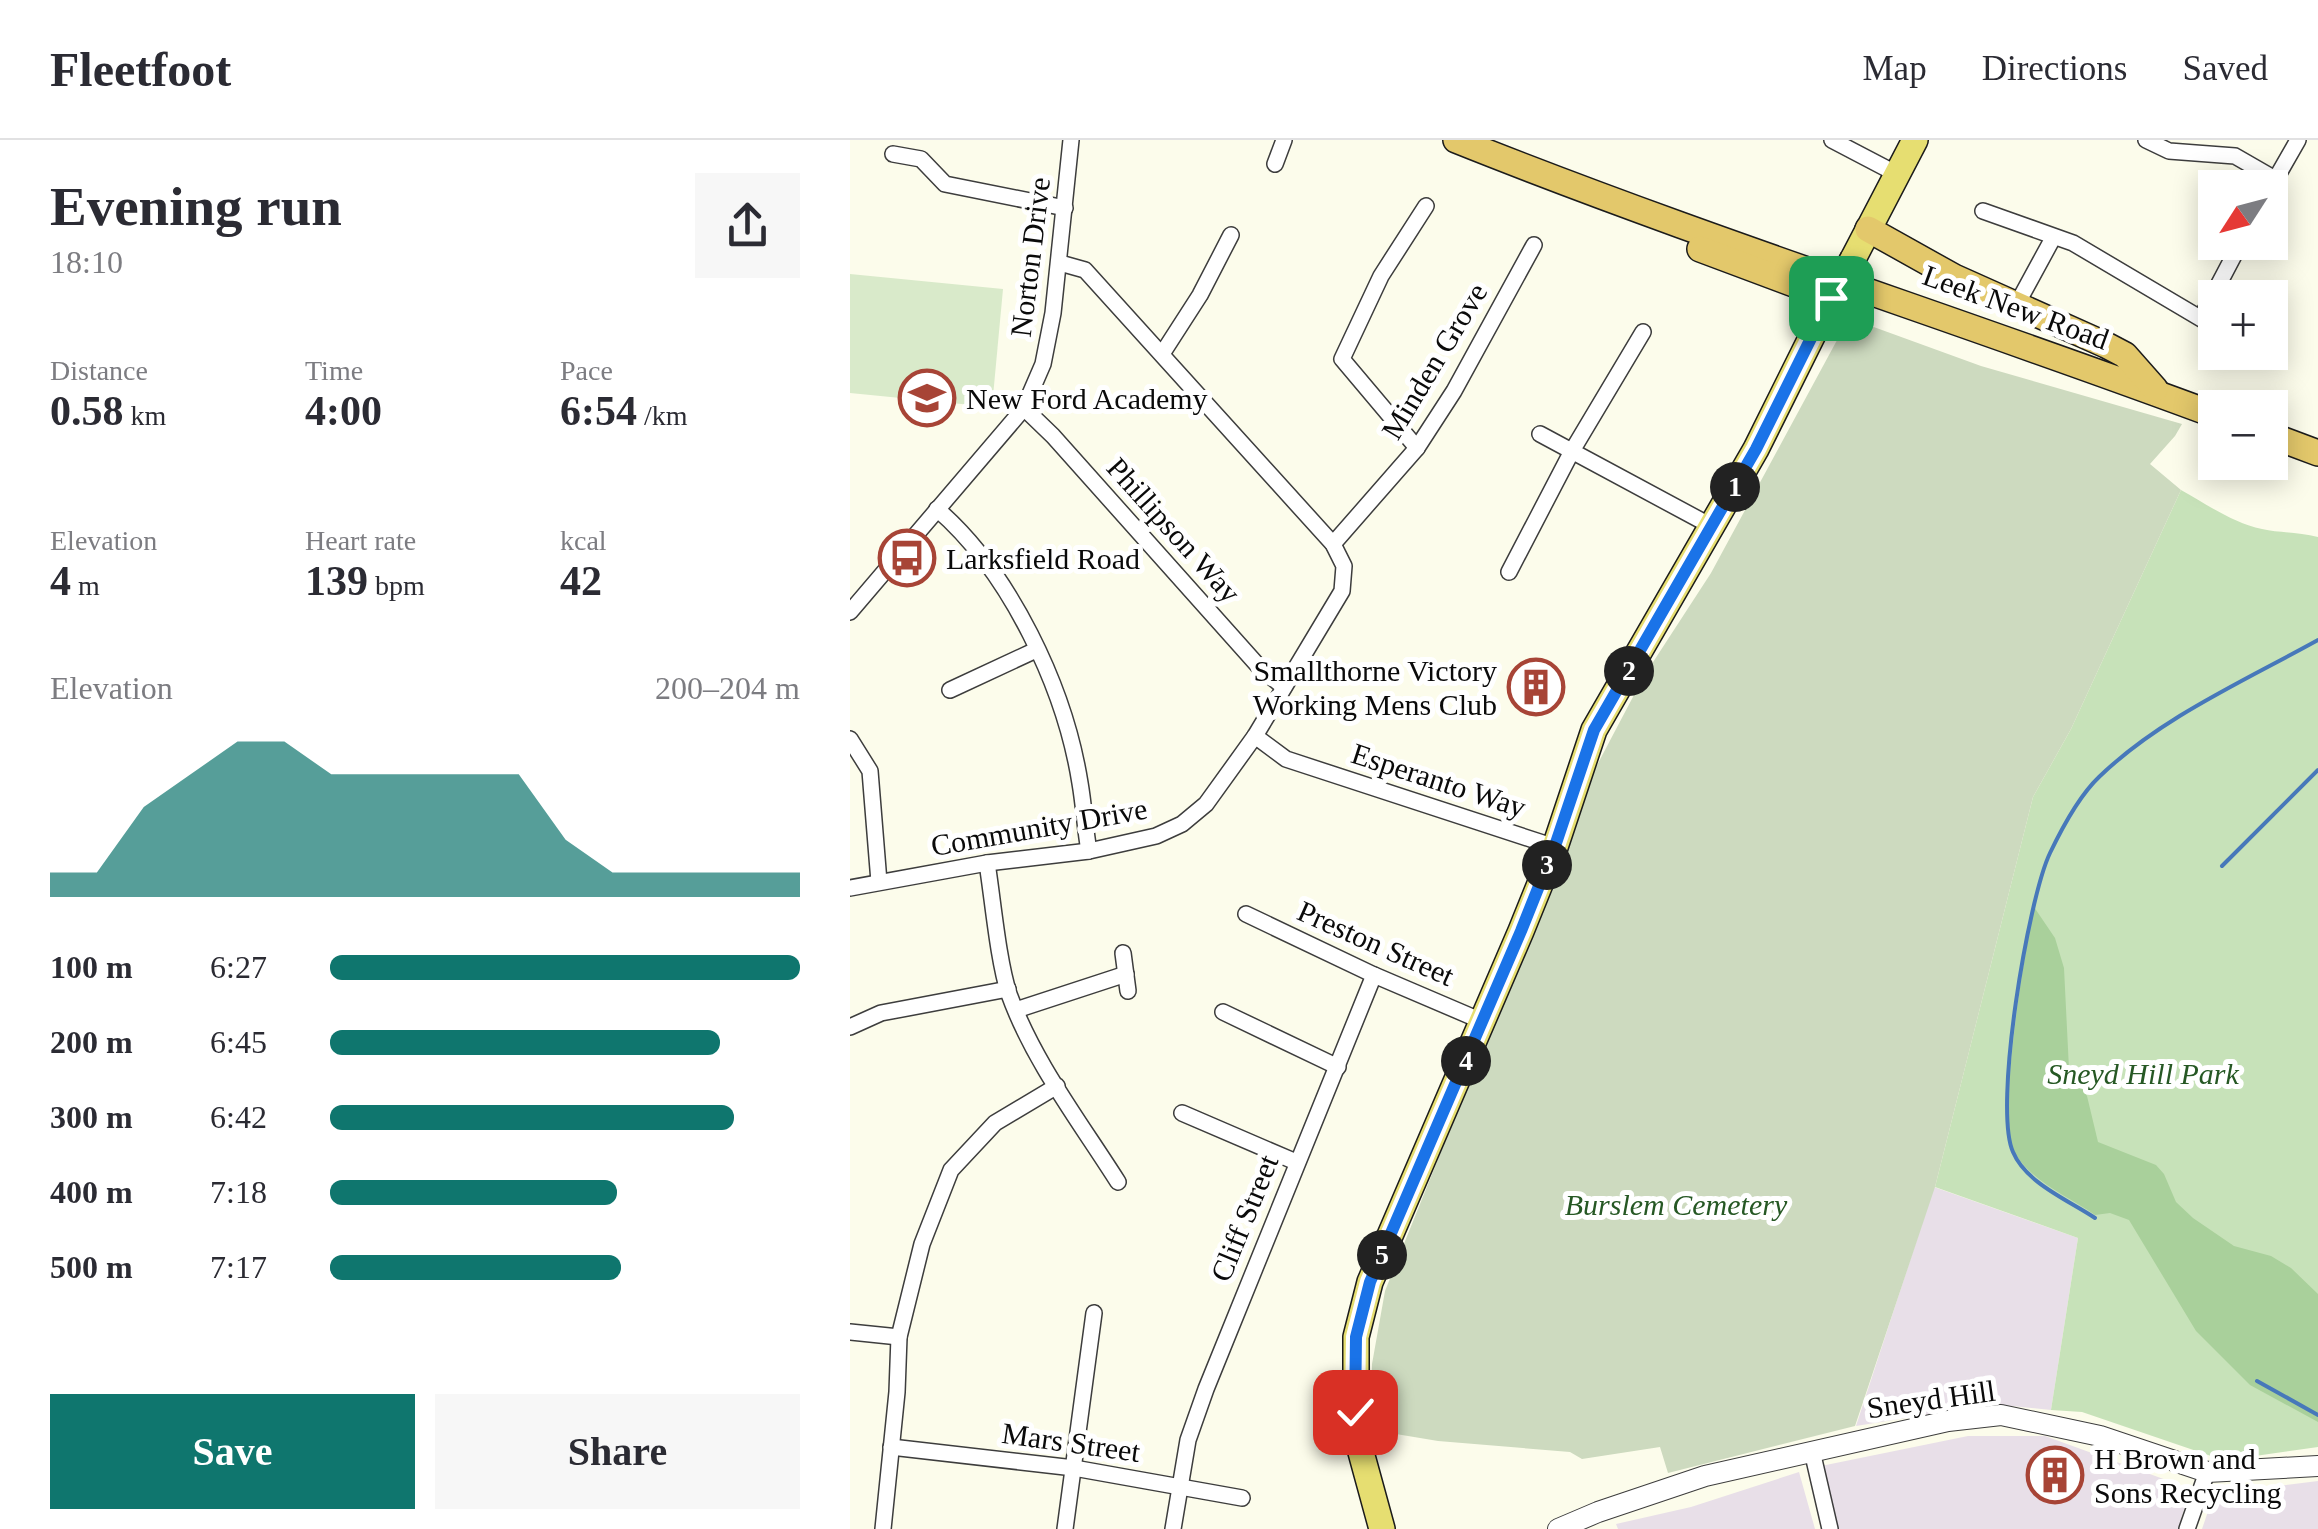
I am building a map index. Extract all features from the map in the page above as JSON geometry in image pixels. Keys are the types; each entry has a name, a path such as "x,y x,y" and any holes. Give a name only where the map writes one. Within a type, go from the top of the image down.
{"highway":[{"name":"Leek New Road","path":"1456,140 1611,201 2198,408"},
{"path":"1611,201 1625,221 1832,296"},
{"path":"1868,229 1954,277 2125,356 2158,393"},
{"path":"2288,442 2318,453"}],"main road":[{"path":"1382,1529 1356,1434 1356,1337 1370,1282 1484,1022 1555,846 1594,730 1713,527 1914,140"},
{"path":"1368,1484 1373,1529"}],"street":[{"name":"Norton Drive","path":"850,612 1024,408 1043,364 1060,263 1071,140"},
{"path":"1275,164 1284,140"},
{"path":"1832,140 1895,174"},
{"path":"2146,140 2168,152 2236,156 2254,170"},
{"path":"2281,170 2298,140"},
{"path":"893,154 920,159 944,184 1065,208"},
{"path":"1417,448 1342,358 1381,276 1426,206"},
{"path":"1982,211 2087,250 2198,316"},
{"path":"1162,354 1200,295 1231,235"},
{"path":"2016,306 2053,238"},
{"name":"Minden Grove","path":"1333,544 1417,448 1454,390 1534,245"},
{"path":"1060,263 1086,270 1333,544"},
{"path":"1509,572 1572,451 1643,332"},
{"name":"Phillipson Way","path":"1024,408 1262,669 1284,687"},
{"path":"1540,434 1713,527"},
{"path":"938,509 964,532 1012,600 1036,650 1068,732 1080,782 1088,851"},
{"name":"Community Drive","path":"850,888 1088,851 1156,836 1182,824 1206,804 1255,736 1342,591 1344,566 1333,544"},
{"path":"950,690 1036,650"},
{"name":"Esperanto Way","path":"1255,736 1286,759 1555,846"},
{"path":"850,739 870,771 879,882"},
{"path":"987,864 1008,989 1016,1010 1057,1086 1118,1182"},
{"name":"Preston Street","path":"1246,914 1484,1022"},
{"path":"1016,1010 1127,983 1124,953"},
{"name":"Cliff Street","path":"1173,1529 1190,1436 1206,1389 1374,975"},
{"path":"850,1027 881,1012 1008,989"},
{"path":"1223,1012 1338,1067"},
{"path":"882,1529 898,1338 922,1244 951,1170 995,1124 1057,1086"},
{"path":"1182,1113 1296,1162"},
{"path":"1065,1529 1094,1313"},
{"path":"850,1332 898,1338"},
{"name":"Sneyd Hill","path":"1558,1529 1705,1476 1948,1421 2001,1415 2100,1436 2208,1472 2318,1466"},
{"name":"Mars Street","path":"891,1447 1074,1468 1242,1498"},
{"path":"1812,1451 1830,1529"},
{"path":"2187,1529 2208,1472"}],"shaded area":[{"path":"1934,1187 2078,1238 2051,1410 1992,1404 1856,1426"},
{"name":"H Brown and Sons Recycling","path":"1968,1436 2045,1436 2180,1485 2187,1500 2178,1529 1835,1529 1821,1466"},
{"path":"1799,1472 1815,1529 1618,1529 1616,1524 1691,1507"},
{"path":"2318,1481 2318,1529 2202,1529 2217,1485 2240,1491"}],"green space":[{"path":"850,274 1003,289 992,407 850,393"},
{"name":"Burslem Cemetery","path":"1849,318 1981,366 2182,424 2150,464 2181,490 2071,729 2033,797 1935,1187 1855,1426 1668,1473 1660,1447 1582,1459 1570,1452 1438,1441 1372,1430 1372,1364 1385,1291 1595,769 1644,676 1711,573"},
{"name":"Sneyd Hill Park","path":"2181,490 2251,526 2318,537 2318,1447 2255,1456 2211,1456 2082,1412 2051,1410 2078,1238 1935,1187 2033,797 2071,729"},
{"path":"2034,907 2055,938 2064,968 2069,1069 2087,1096 2098,1142 2156,1165 2176,1202 2193,1218 2234,1246 2271,1256 2291,1268 2318,1294 2318,1422 2250,1385 2196,1331 2129,1220 2110,1213 2095,1215 2040,1180 2015,1153 2010,1134 2010,1072"}],"waterway":[{"path":"2095,1218 2028,1173 2013,1152 2008,1128 2010,1050 2023,956 2050,853 2085,793 2123,756 2204,702 2318,640"},
{"path":"2222,866 2318,770"},
{"path":"2257,1381 2318,1415"}],"place":[{"name":"New Ford Academy","path":"927,398"},
{"name":"Larksfield Road","path":"907,558"},
{"name":"Smallthorne Victory Working Mens Club","path":"1536,687"},
{"name":"H Brown and Sons Recycling","path":"2055,1475"}],"route":[{"path":"1355,1412 1356,1337 1370,1282 1521,931 1594,730 1756,449 1831,298"}]}
